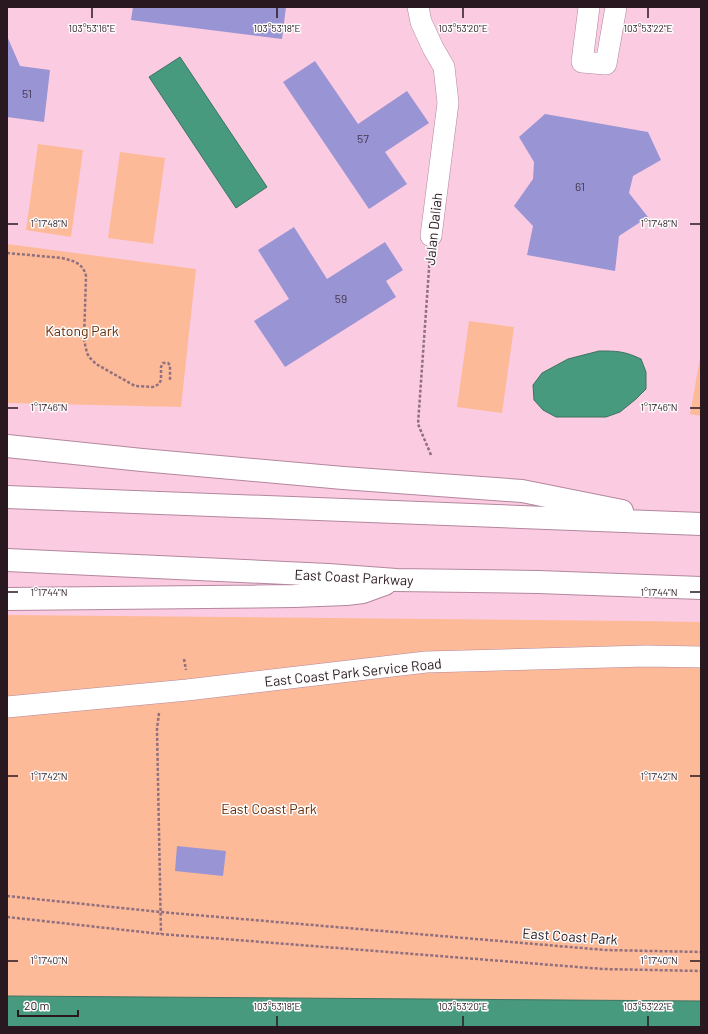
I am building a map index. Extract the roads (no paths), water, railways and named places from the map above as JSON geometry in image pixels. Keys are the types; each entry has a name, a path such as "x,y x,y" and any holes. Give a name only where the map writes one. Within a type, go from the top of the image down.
{"highway":[{"path":"7,446 327,477 522,491 695,524"},
{"path":"7,497 695,524"},
{"name":"East Coast Parkway","path":"7,560 328,575 396,580 538,582 701,588"},
{"path":"7,599 294,596 346,594 363,592 396,580"}],"street":[{"name":"Jalan Daliah","path":"418,7 421,22 444,67 448,103 431,236"},
{"path":"589,7 582,62 606,64 616,7"},
{"name":"East Coast Park Service Road","path":"7,707 160,693 426,662 646,656 701,657"}],"park label":[{"name":"Katong Park","path":"82,330"},
{"name":"East Coast Park","path":"269,808"}]}
